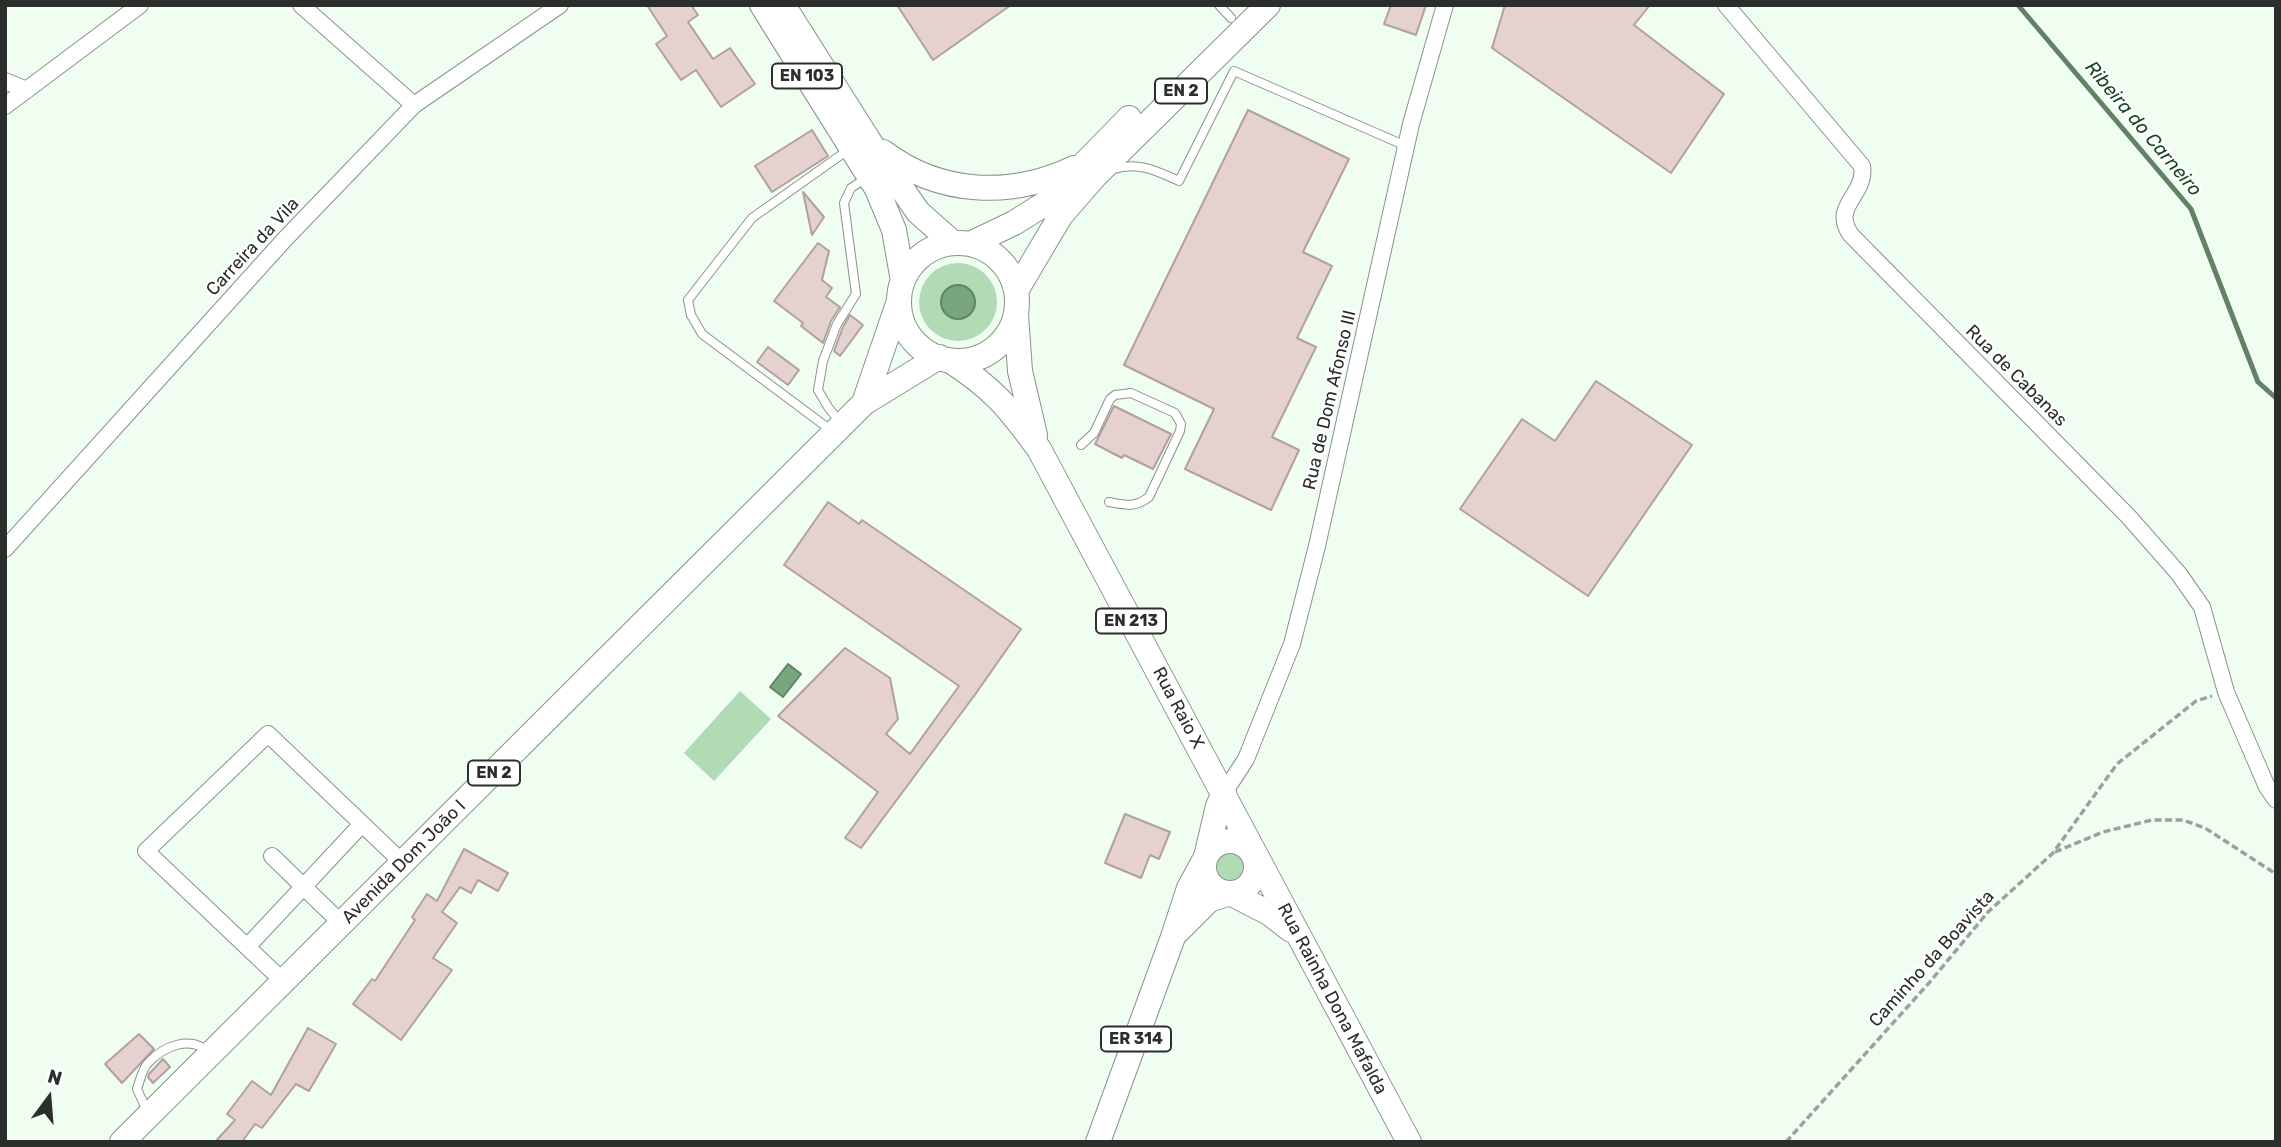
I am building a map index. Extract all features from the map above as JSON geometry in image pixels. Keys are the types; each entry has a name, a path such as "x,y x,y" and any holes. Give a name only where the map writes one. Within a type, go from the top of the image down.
{"main road":[{"name":"EN 103","path":"762,5 861,144 918,212 961,244"},
{"name":"EN 103","path":"783,5 861,144 870,176 892,223 901,291"},
{"name":"EN 2","path":"901,291 911,267 922,255 937,247 961,244 1014,223 1046,203 1089,170 1268,5"},
{"name":"EN 2","path":"944,359 967,360 984,355 999,345 1010,331 1016,303 1061,215 1089,170 1231,10"},
{"path":"861,144 910,171 964,187 1017,186 1089,170"},
{"path":"961,244 986,250 1000,261 1010,275 1016,303"},
{"path":"901,291 901,318 909,335 922,349 944,359"},
{"name":"Avenida Dom João I","path":"864,403 901,291"},
{"name":"Rua Raio X","path":"1016,303 1020,371 1039,449"},
{"name":"Avenida Dom João I","path":"122,1142 864,403 944,359"},
{"name":"Rua Raio X","path":"944,359 991,389 1009,408 1039,449 1224,793 1255,857"},
{"path":"1206,857 1217,806 1224,793"},
{"path":"1206,857 1212,848 1220,843 1230,841 1249,848 1257,867 1254,877 1248,886 1230,893"},
{"name":"EN 213","path":"1206,857 1205,873 1208,881 1221,891 1269,913 1300,937"},
{"name":"ER 314","path":"1098,1142 1186,896 1206,857"},
{"name":"Rua Rainha Dona Mafalda","path":"1255,857 1409,1142"},
{"name":"ER 314","path":"1173,937 1209,900 1230,893"}],"street":[{"path":"5,106 140,5"},
{"path":"301,5 414,105"},
{"name":"Carreira da Vila","path":"5,549 285,239 414,105 560,5"},
{"name":"Rua de Dom Afonso III","path":"1224,793 1246,759 1292,644 1317,546 1406,146 1445,5"},
{"name":"Rua de Cabanas","path":"1726,5 1862,166 1860,185 1845,210 1845,226 2128,516 2179,574 2202,607 2226,692 2267,787 2276,800"},
{"path":"5,81 27,90"},
{"path":"284,982 146,851 268,734 403,863"},
{"path":"247,947 362,824"},
{"path":"272,856 342,924"}],"lane":[{"path":"1089,170 1128,164 1155,170 1179,181 1234,71 1406,146"},
{"path":"838,429 702,334 691,315 688,300 752,218 861,144"},
{"path":"838,429 818,390 823,360 837,324 856,294 844,203 851,188 870,176"},
{"path":"1081,445 1094,433 1110,399 1122,393 1131,393 1150,401 1175,413 1179,418 1180,431 1149,497 1141,504 1131,506 1109,502"},
{"path":"149,1115 137,1089 146,1064 175,1043 201,1045 211,1054"}],"path":[{"name":"Caminho da Boavista","path":"1786,1142 1929,983 1988,912 2053,853 2117,764 2196,701 2226,692"},
{"path":"2053,853 2103,832 2152,820 2183,820 2205,828 2276,874"}],"shaded area":[{"path":"958,263 973,266 990,280 997,302 994,317 980,334 958,341 943,338 926,324 919,302 922,287 936,270"},
{"path":"958,285 970,290 975,302 970,314 958,319 946,314 941,302 946,290"},
{"path":"788,664 801,674 783,697 770,687"},
{"path":"740,691 771,719 714,781 684,753"},
{"path":"1231,849 1243,854 1248,866 1243,878 1231,883 1219,878 1214,866 1219,854"}],"building":[{"path":"647,5 691,5 698,15 688,22 713,59 730,48 755,84 721,107 696,70 681,80 656,44 667,36"},
{"path":"897,5 1011,5 933,60"},
{"path":"1391,5 1426,5 1416,35 1384,24"},
{"path":"1505,5 1650,5 1634,25 1724,94 1671,173 1492,48"},
{"path":"1248,110 1349,159 1303,252 1332,266 1297,338 1316,347 1272,437 1299,450 1271,510 1185,469 1214,409 1124,365"},
{"path":"812,130 828,156 772,192 755,166"},
{"path":"803,192 824,217 812,235"},
{"path":"818,243 829,251 822,280 832,288 826,297 840,307 831,321 823,343 801,326 803,323 774,301"},
{"path":"850,315 863,325 840,356 834,351"},
{"path":"768,347 799,370 788,385 757,362"},
{"path":"1596,381 1692,445 1588,596 1460,509 1522,419 1555,441"},
{"path":"1114,406 1171,434 1153,469 1124,455 1122,458 1095,444"},
{"path":"828,502 859,524 862,520 1021,629 861,848 845,838 878,792 778,716 845,648 890,678 898,719 886,734 910,754 959,686 784,565"},
{"path":"1125,814 1170,832 1159,859 1150,855 1141,878 1105,863"},
{"path":"464,849 508,873 498,891 478,880 471,893 460,887 442,912 457,923 433,958 452,970 401,1040 353,1004 372,979 375,981 415,920 412,917 427,894 437,901"},
{"path":"308,1028 336,1044 309,1091 296,1084 262,1128 255,1124 242,1142 215,1142 235,1120 227,1114 252,1081 271,1095"},
{"path":"139,1034 154,1049 122,1083 105,1064"},
{"path":"163,1059 170,1067 153,1083 148,1077 149,1074"}],"waterway":[{"name":"Ribeira do Carneiro","path":"2018,5 2191,209 2258,382 2276,398"}]}
